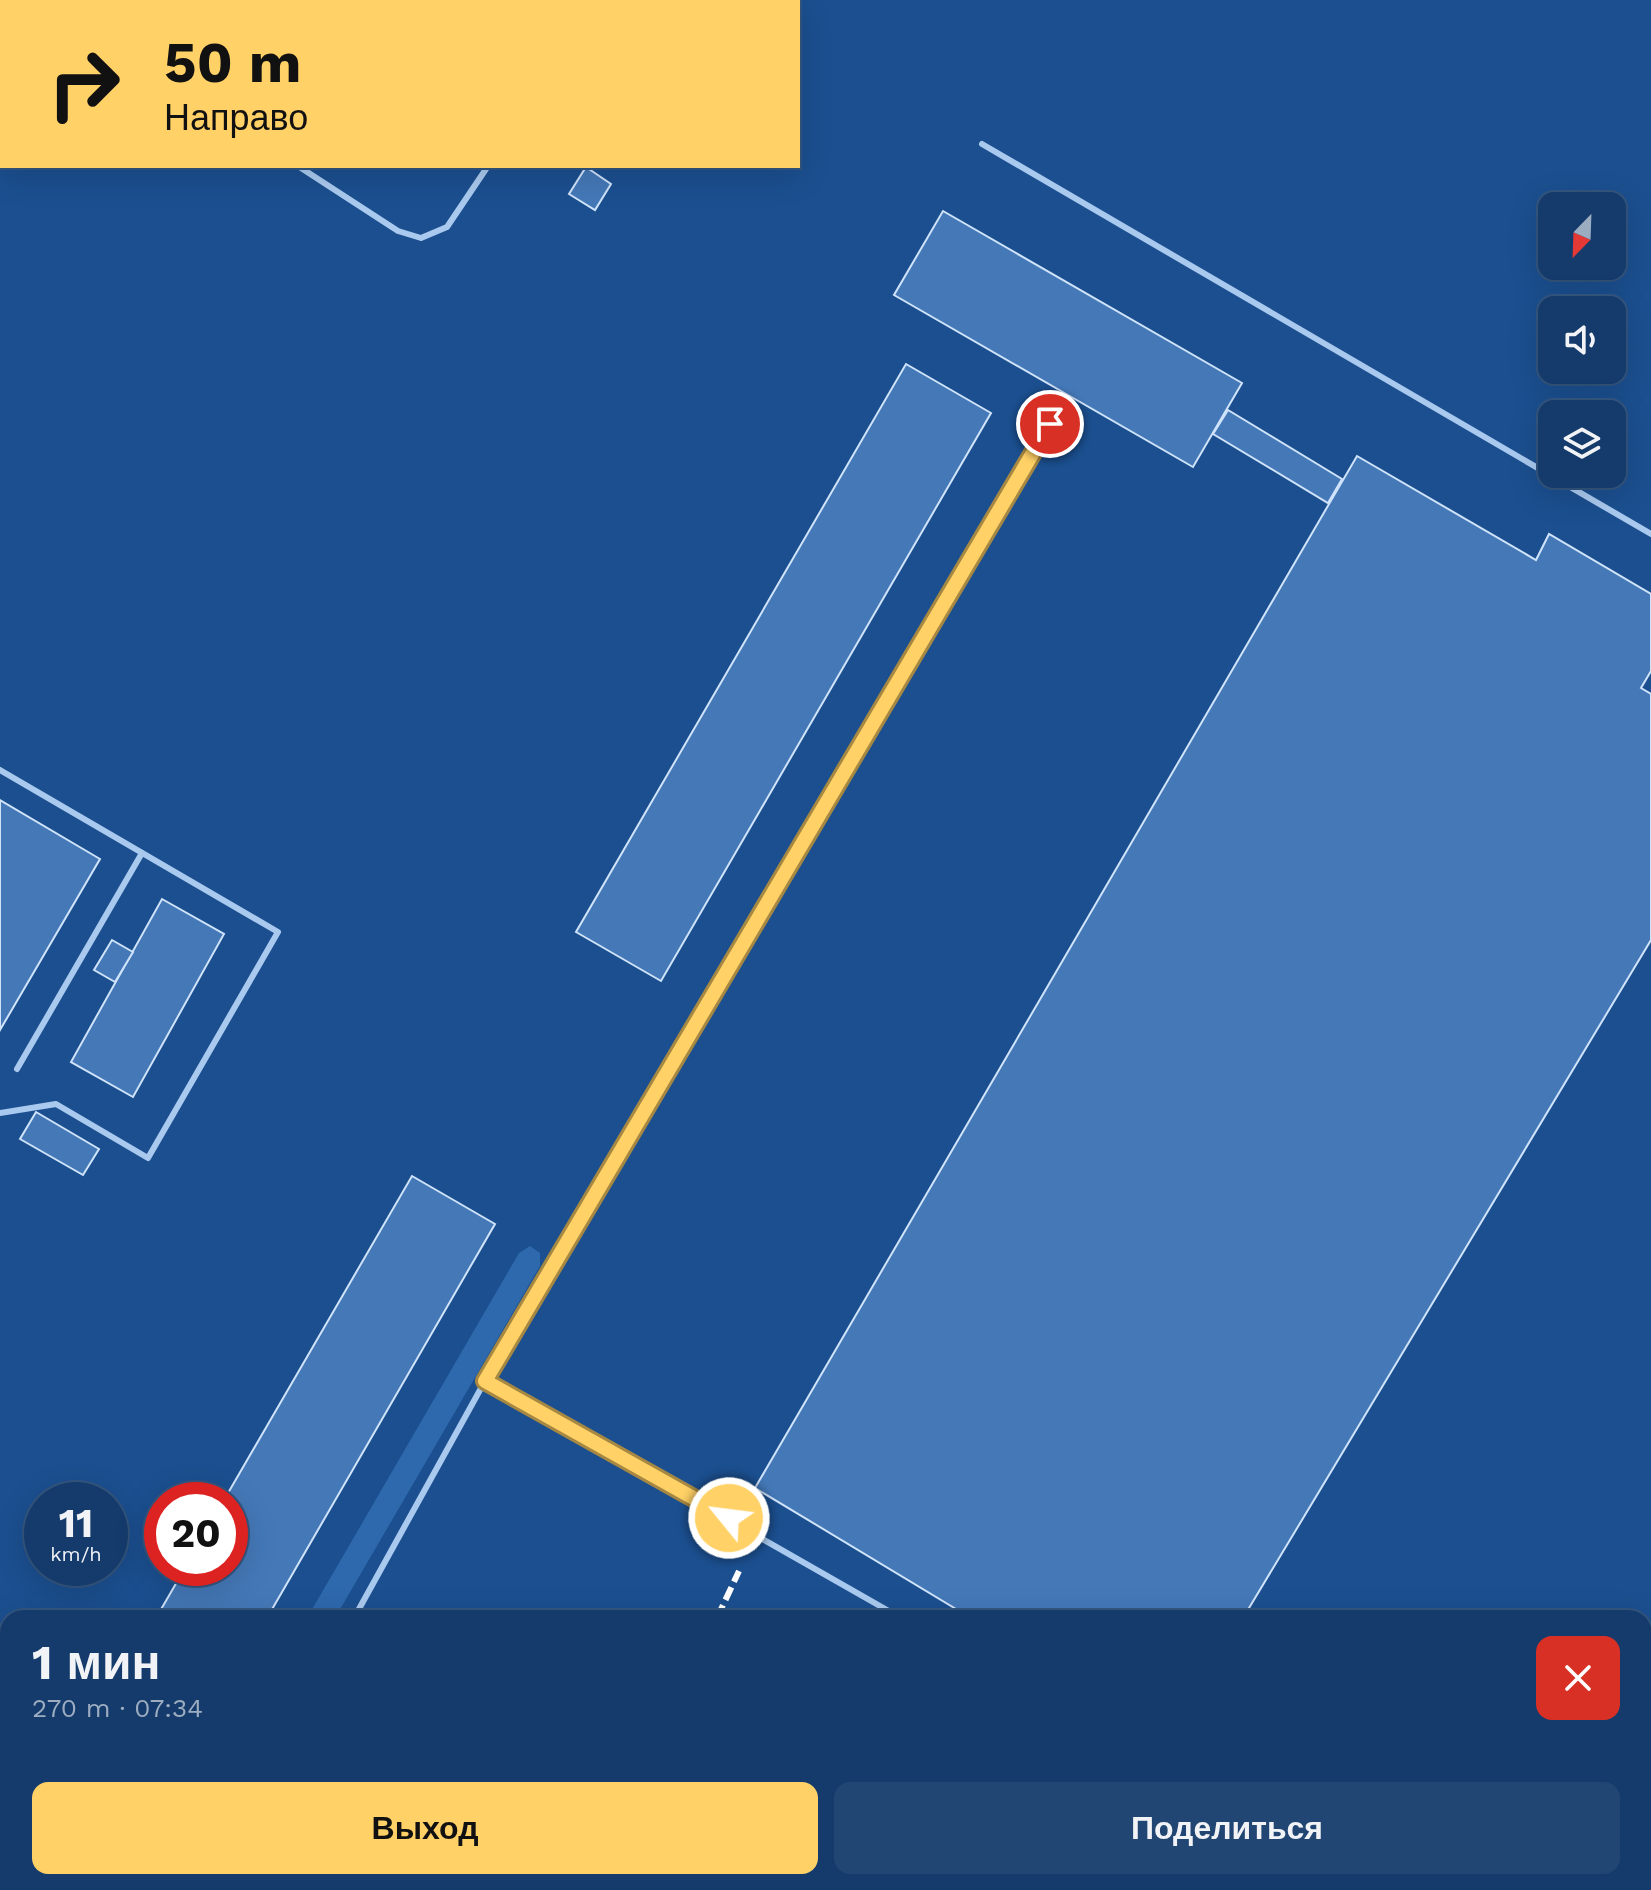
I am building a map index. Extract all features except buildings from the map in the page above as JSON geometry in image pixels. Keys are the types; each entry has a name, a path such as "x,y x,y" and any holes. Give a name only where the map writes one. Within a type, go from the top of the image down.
{"lane":[{"path":"982,144 1651,534"},
{"path":"301,168 398,231 421,238 447,227 487,168"},
{"path":"358,1610 485,1381 1050,424"},
{"path":"0,770 278,932 148,1158 56,1104 0,1113"},
{"path":"17,1069 142,853"},
{"path":"485,1381 887,1610"}],"shaded area":[{"path":"530,1246 540,1253 540,1266 340,1610 312,1610 519,1253"}],"railway":[{"path":"721,1610 739,1571"}],"route":[{"path":"729,1518 485,1381 1050,424"}]}
